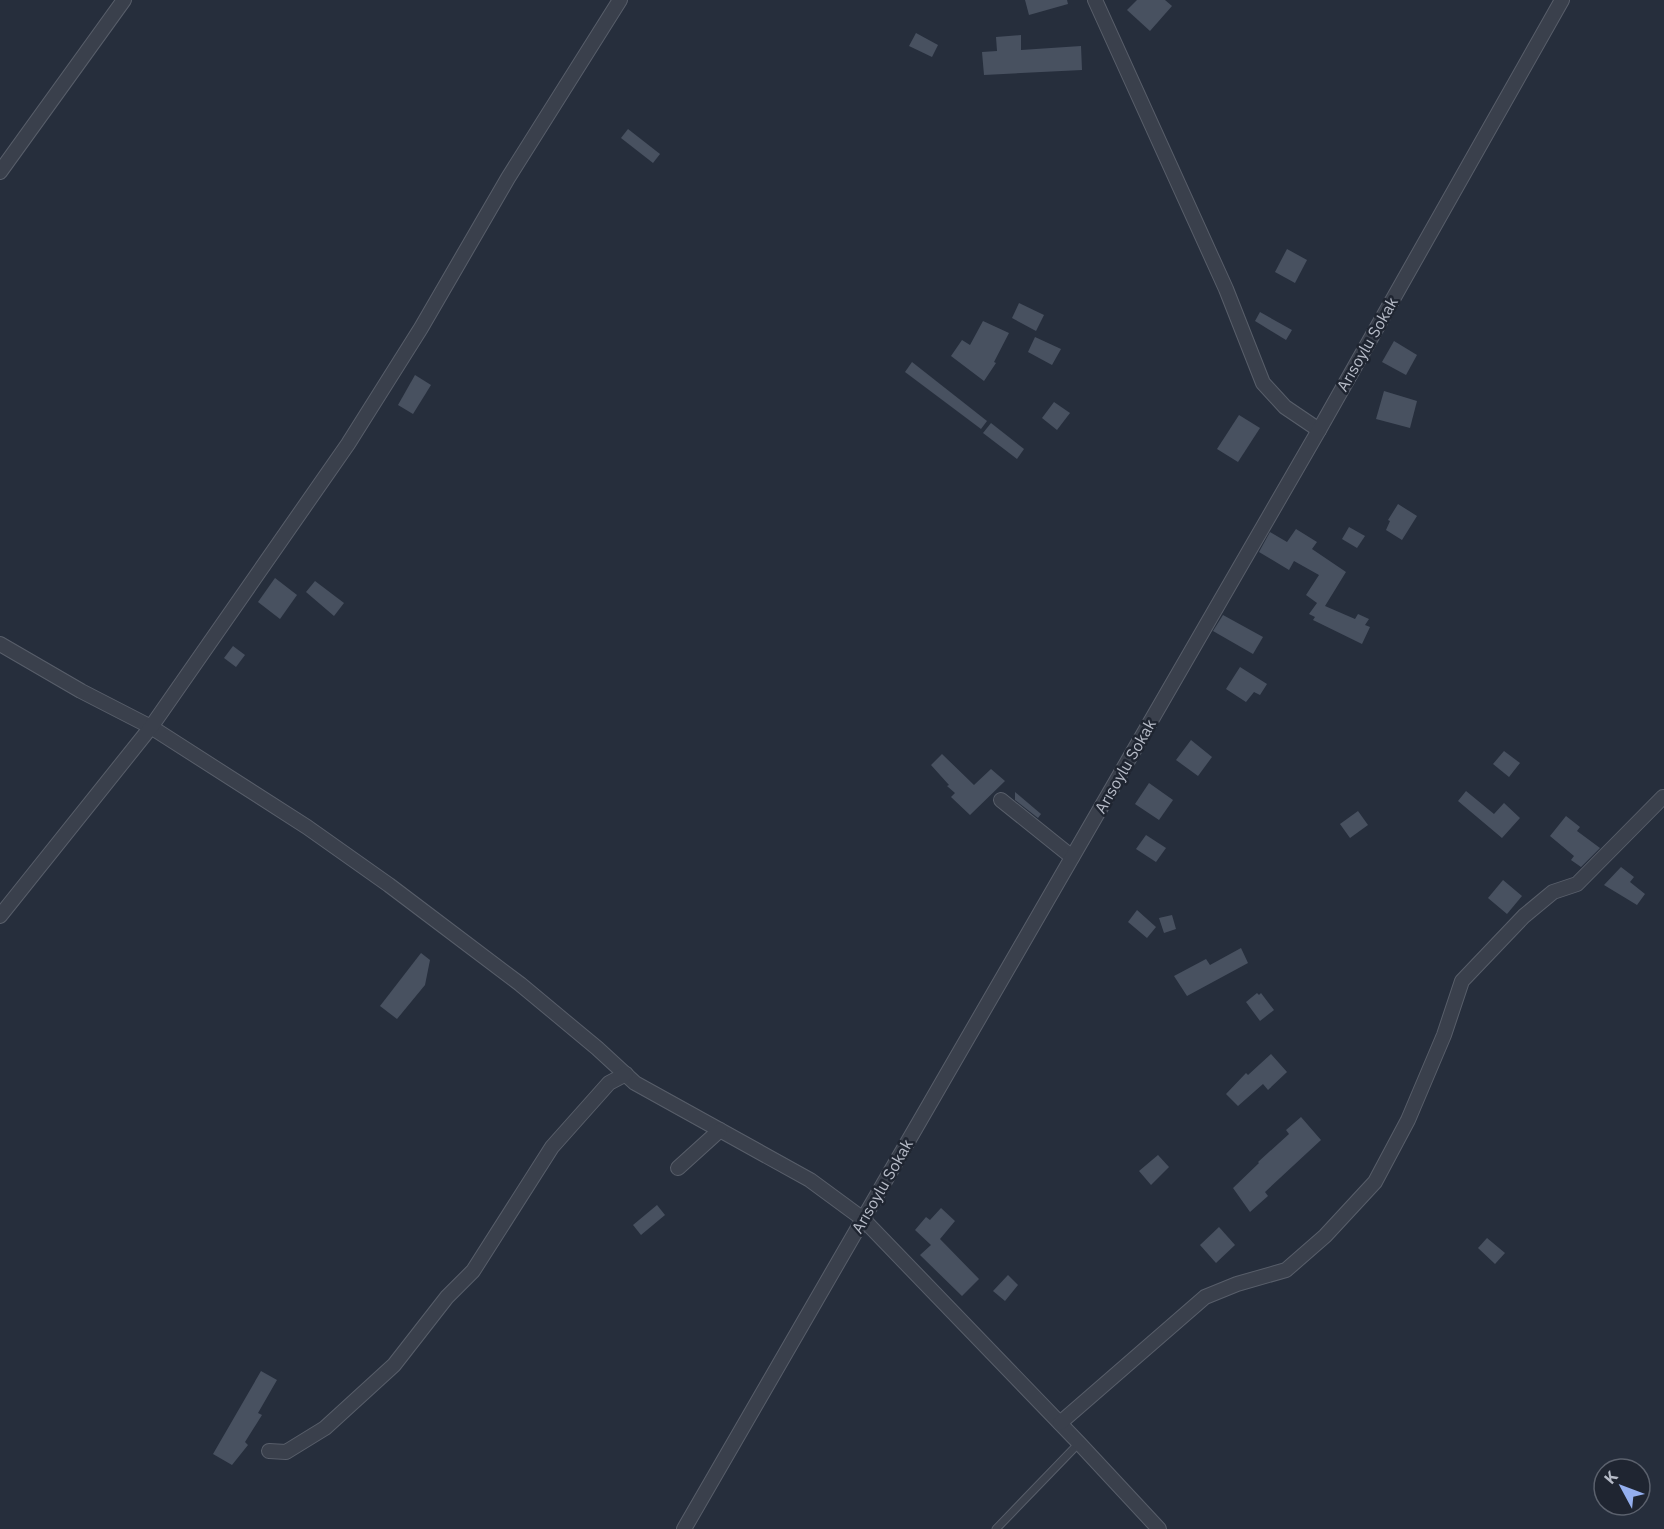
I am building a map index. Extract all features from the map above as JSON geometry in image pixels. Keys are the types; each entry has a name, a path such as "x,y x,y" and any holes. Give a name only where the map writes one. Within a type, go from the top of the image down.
{"street":[{"path":"0,172 124,0"},
{"path":"0,916 151,727 348,444 421,328 507,178 620,0"},
{"path":"1095,0 1226,289 1263,383 1285,407 1319,430"},
{"name":"Arısoylu Sokak","path":"684,1529 1319,430 1562,0"},
{"path":"0,644 81,691 151,727 307,827 389,885 520,984 635,1083 810,1180 863,1219 1159,1529"},
{"path":"1060,1423 1205,1297 1237,1284 1286,1270 1325,1236 1375,1182 1392,1151 1408,1120 1444,1035 1462,981 1524,916 1553,892 1577,884 1663,797"},
{"path":"1001,800 1072,857"},
{"path":"269,1451 286,1452 325,1428 394,1365 447,1297 472,1271 552,1147 609,1083 626,1074"},
{"path":"678,1168 720,1130"}],"lane":[{"path":"996,1529 1079,1443"}],"building":[{"path":"1025,0 1067,0 1068,4 1029,15"},
{"path":"1137,0 1165,0 1172,6 1150,31 1127,10"},
{"path":"916,33 938,45 932,57 909,46"},
{"path":"1021,35 1021,50 1081,46 1082,70 984,75 982,52 997,51 996,37"},
{"path":"628,129 660,154 653,163 621,138"},
{"path":"1287,249 1307,260 1295,283 1275,272"},
{"path":"1019,303 1044,315 1036,331 1012,318"},
{"path":"1260,312 1292,330 1286,340 1255,321"},
{"path":"983,321 1009,333 994,362 996,363 984,381 951,356 962,340 970,345"},
{"path":"1035,337 1061,349 1052,365 1028,352"},
{"path":"1394,341 1417,355 1406,375 1382,362"},
{"path":"912,362 987,421 981,429 905,372"},
{"path":"415,375 431,385 413,414 398,405"},
{"path":"1384,391 1417,401 1410,428 1376,419"},
{"path":"1054,402 1070,413 1057,430 1042,418"},
{"path":"1239,415 1260,428 1238,462 1217,449"},
{"path":"991,423 1024,449 1017,459 983,433"},
{"path":"1398,504 1417,516 1402,540 1386,530 1390,521 1388,520"},
{"path":"1349,527 1365,536 1357,548 1342,539"},
{"path":"1296,529 1317,542 1312,549 1346,572 1325,606 1355,619 1358,614 1369,619 1365,625 1370,627 1362,644 1313,620 1315,617 1309,614 1317,603 1306,595 1319,575 1294,561 1289,570 1259,552 1270,532 1287,542"},
{"path":"275,578 297,595 280,619 258,602"},
{"path":"315,581 344,603 334,616 306,592"},
{"path":"1223,615 1263,637 1253,654 1213,631"},
{"path":"233,646 245,655 236,667 224,658"},
{"path":"1240,667 1267,684 1260,695 1254,692 1246,702 1226,689"},
{"path":"1191,740 1212,757 1198,776 1176,760"},
{"path":"1504,751 1520,763 1509,777 1493,764"},
{"path":"942,754 974,785 991,769 1005,781 970,815 951,797 955,793 931,765"},
{"path":"1149,783 1173,800 1159,820 1135,804"},
{"path":"1466,791 1494,814 1504,803 1520,818 1502,838 1458,801"},
{"path":"1015,792 1041,814 1038,818 1015,800"},
{"path":"1358,811 1368,825 1350,838 1340,824"},
{"path":"1566,816 1580,827 1577,831 1600,848 1581,867 1571,860 1574,856 1550,836"},
{"path":"1146,835 1166,848 1156,862 1136,849"},
{"path":"1621,867 1634,877 1630,882 1645,894 1637,905 1604,885"},
{"path":"1503,880 1522,896 1507,914 1488,898"},
{"path":"1137,910 1156,927 1147,938 1128,922"},
{"path":"1172,915 1176,929 1164,933 1159,918"},
{"path":"1241,948 1248,963 1187,996 1174,976 1206,959 1210,965"},
{"path":"421,953 430,960 425,985 397,1019 380,1006"},
{"path":"1257,993 1259,995 1261,993 1274,1010 1260,1021 1246,1002"},
{"path":"1271,1054 1287,1072 1268,1090 1263,1084 1238,1106 1226,1094 1246,1073 1248,1075"},
{"path":"1301,1117 1321,1140 1265,1192 1268,1196 1250,1212 1233,1188 1289,1134 1286,1130"},
{"path":"1158,1155 1169,1167 1151,1185 1139,1171"},
{"path":"657,1205 665,1215 641,1235 633,1225"},
{"path":"941,1208 955,1221 940,1239 979,1279 962,1296 920,1255 931,1245 915,1230 926,1217 930,1220"},
{"path":"1219,1227 1235,1245 1216,1263 1200,1245"},
{"path":"1487,1238 1505,1253 1495,1264 1478,1248"},
{"path":"1008,1275 1018,1285 1005,1301 993,1291"},
{"path":"261,1371 277,1380 258,1413 262,1415 245,1442 248,1445 232,1465 213,1454"}]}
